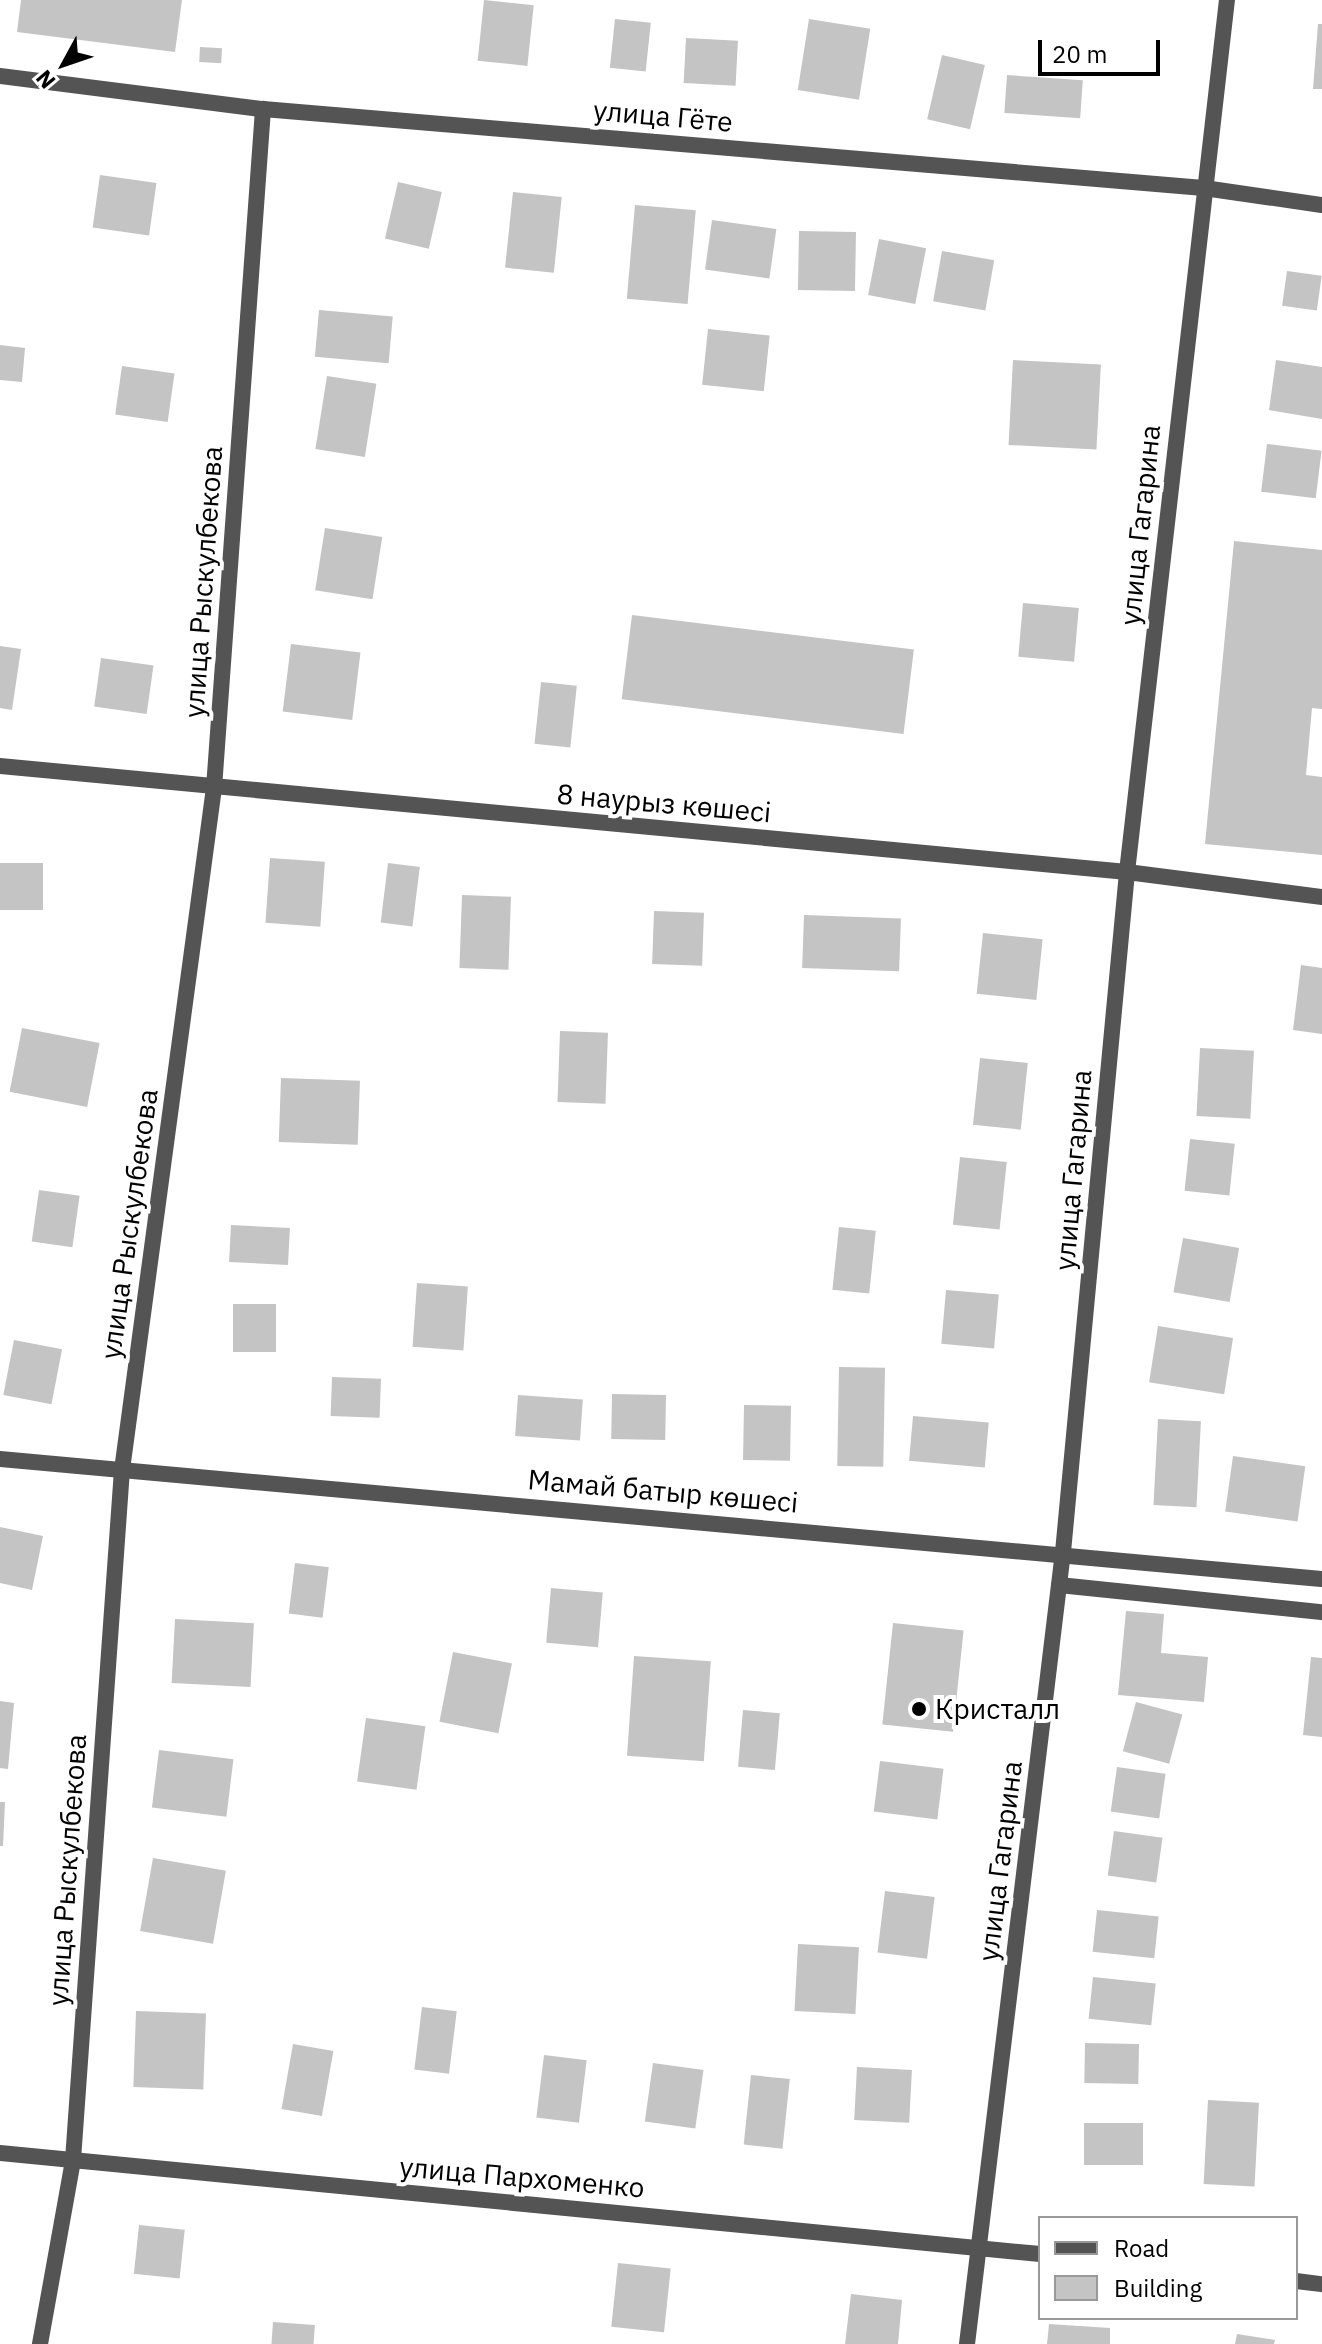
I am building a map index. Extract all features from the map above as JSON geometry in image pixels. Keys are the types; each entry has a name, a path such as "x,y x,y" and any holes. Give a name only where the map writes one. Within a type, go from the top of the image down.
{"street":[{"name":"улица Гагарина","path":"967,2344 1063,1552 1127,872 1227,0"},
{"name":"улица Гёте","path":"0,76 263,109 1204,188 1322,205"},
{"name":"улица Рыскулбекова","path":"40,2344 73,2160 122,1470 214,788 263,109"},
{"name":"8 наурыз көшесі","path":"0,766 1127,872 1322,897"},
{"name":"Мамай батыр көшесі","path":"0,1459 1063,1552 1322,1579"},
{"path":"1059,1585 1322,1612"},
{"name":"улица Пархоменко","path":"0,2153 1038,2254"},
{"path":"1298,2281 1322,2284"}],"building":[{"path":"21,0 182,0 175,52 17,32"},
{"path":"484,0 534,5 527,66 478,61"},
{"path":"615,19 651,23 646,71 610,68"},
{"path":"809,19 870,29 859,100 798,90"},
{"path":"1318,24 1322,24 1322,89 1313,89"},
{"path":"686,38 738,41 736,86 684,83"},
{"path":"200,47 222,48 221,63 199,62"},
{"path":"942,55 985,65 970,129 927,119"},
{"path":"1007,75 1083,80 1080,118 1004,113"},
{"path":"100,175 156,183 149,235 93,227"},
{"path":"398,182 442,192 429,249 385,239"},
{"path":"513,192 562,197 554,273 505,268"},
{"path":"635,205 696,210 688,304 627,299"},
{"path":"712,220 776,229 769,279 705,270"},
{"path":"799,231 856,232 855,291 798,290"},
{"path":"879,239 926,248 915,304 868,295"},
{"path":"942,251 994,260 985,310 933,301"},
{"path":"1287,271 1322,276 1317,311 1282,306"},
{"path":"319,310 393,316 389,363 315,357"},
{"path":"708,329 770,335 764,391 702,385"},
{"path":"0,345 25,348 22,382 0,380"},
{"path":"1013,360 1101,365 1096,449 1009,445"},
{"path":"1276,360 1322,367 1322,419 1269,410"},
{"path":"122,366 174,373 168,422 115,415"},
{"path":"327,376 376,384 365,457 315,449"},
{"path":"1267,444 1322,451 1316,498 1261,492"},
{"path":"325,528 382,537 372,599 315,590"},
{"path":"1234,541 1322,550 1322,709 1312,708 1306,775 1322,777 1322,855 1205,844"},
{"path":"1023,603 1079,608 1074,662 1018,657"},
{"path":"632,615 914,650 904,734 622,699"},
{"path":"291,644 360,653 352,720 283,711"},
{"path":"0,646 21,649 12,710 0,708"},
{"path":"101,658 153,665 147,714 94,707"},
{"path":"541,682 577,686 570,747 535,744"},
{"path":"270,858 325,862 320,927 265,923"},
{"path":"0,863 43,863 43,910 0,910"},
{"path":"388,863 420,867 412,926 381,923"},
{"path":"462,895 511,897 508,970 459,968"},
{"path":"654,911 704,913 702,966 652,964"},
{"path":"804,915 901,918 899,971 802,968"},
{"path":"983,933 1043,939 1036,1000 977,994"},
{"path":"1301,965 1322,968 1322,1034 1293,1030"},
{"path":"22,1028 100,1043 87,1107 10,1092"},
{"path":"560,1031 608,1033 605,1104 558,1102"},
{"path":"1200,1048 1254,1051 1250,1119 1196,1116"},
{"path":"980,1058 1028,1063 1021,1130 973,1125"},
{"path":"281,1078 360,1081 358,1145 279,1142"},
{"path":"1190,1139 1235,1144 1229,1195 1185,1191"},
{"path":"960,1157 1007,1162 1000,1230 953,1225"},
{"path":"39,1190 80,1196 72,1247 32,1241"},
{"path":"231,1225 290,1228 288,1265 229,1262"},
{"path":"839,1227 876,1231 869,1294 832,1290"},
{"path":"1183,1238 1239,1248 1230,1302 1173,1292"},
{"path":"417,1283 468,1287 463,1350 413,1347"},
{"path":"946,1290 999,1295 994,1348 941,1344"},
{"path":"233,1304 276,1304 276,1352 233,1352"},
{"path":"1158,1326 1233,1338 1224,1394 1149,1382"},
{"path":"14,1340 62,1349 51,1404 3,1395"},
{"path":"839,1367 885,1368 883,1467 837,1466"},
{"path":"332,1377 381,1379 380,1418 331,1416"},
{"path":"612,1394 666,1395 665,1440 611,1439"},
{"path":"518,1395 583,1400 580,1440 515,1436"},
{"path":"744,1405 791,1406 790,1461 743,1460"},
{"path":"913,1416 989,1423 985,1467 909,1461"},
{"path":"1158,1419 1201,1421 1196,1507 1153,1505"},
{"path":"1233,1456 1305,1466 1297,1522 1225,1511"},
{"path":"0,1527 43,1536 32,1590 0,1583"},
{"path":"295,1563 329,1567 323,1618 289,1614"},
{"path":"551,1588 603,1593 598,1647 546,1643"},
{"path":"1126,1611 1164,1614 1161,1653 1208,1657 1204,1702 1118,1695"},
{"path":"175,1619 254,1623 251,1687 172,1683"},
{"path":"893,1623 964,1630 953,1732 882,1724"},
{"path":"453,1652 512,1663 498,1733 439,1722"},
{"path":"634,1656 711,1661 704,1761 627,1756"},
{"path":"1311,1657 1322,1658 1322,1737 1303,1735"},
{"path":"0,1701 14,1703 8,1769 0,1768"},
{"path":"1136,1702 1182,1714 1169,1764 1123,1751"},
{"path":"743,1710 780,1713 775,1770 738,1767"},
{"path":"366,1718 425,1726 417,1790 357,1781"},
{"path":"159,1750 233,1759 226,1817 152,1808"},
{"path":"880,1761 944,1769 937,1819 874,1812"},
{"path":"1117,1767 1166,1774 1159,1818 1111,1812"},
{"path":"0,1802 5,1802 3,1846 0,1846"},
{"path":"1114,1831 1163,1838 1156,1882 1108,1876"},
{"path":"153,1858 226,1871 213,1944 140,1931"},
{"path":"885,1891 935,1897 927,1959 877,1953"},
{"path":"1097,1910 1159,1916 1154,1958 1093,1952"},
{"path":"798,1944 859,1947 855,2014 794,2011"},
{"path":"1093,1977 1156,1984 1151,2025 1089,2019"},
{"path":"422,2007 457,2011 449,2074 414,2070"},
{"path":"136,2011 206,2013 203,2089 133,2087"},
{"path":"1085,2043 1139,2044 1138,2084 1084,2083"},
{"path":"293,2044 333,2051 322,2116 282,2109"},
{"path":"544,2055 587,2060 579,2123 536,2118"},
{"path":"653,2063 704,2070 695,2129 645,2121"},
{"path":"857,2067 912,2070 909,2123 854,2120"},
{"path":"751,2075 790,2079 782,2149 744,2145"},
{"path":"1208,2100 1259,2103 1255,2187 1204,2184"},
{"path":"1084,2123 1143,2123 1143,2165 1084,2165"},
{"path":"139,2225 185,2230 180,2279 134,2274"},
{"path":"618,2263 671,2269 664,2332 611,2327"},
{"path":"851,2294 902,2300 898,2344 845,2344"},
{"path":"273,2322 315,2325 314,2344 271,2344"},
{"path":"1049,2324 1110,2328 1110,2344 1047,2344"},
{"path":"1237,2334 1275,2340 1274,2344 1235,2344"}],"place":[{"name":"Кристалл","path":"919,1709"}]}
